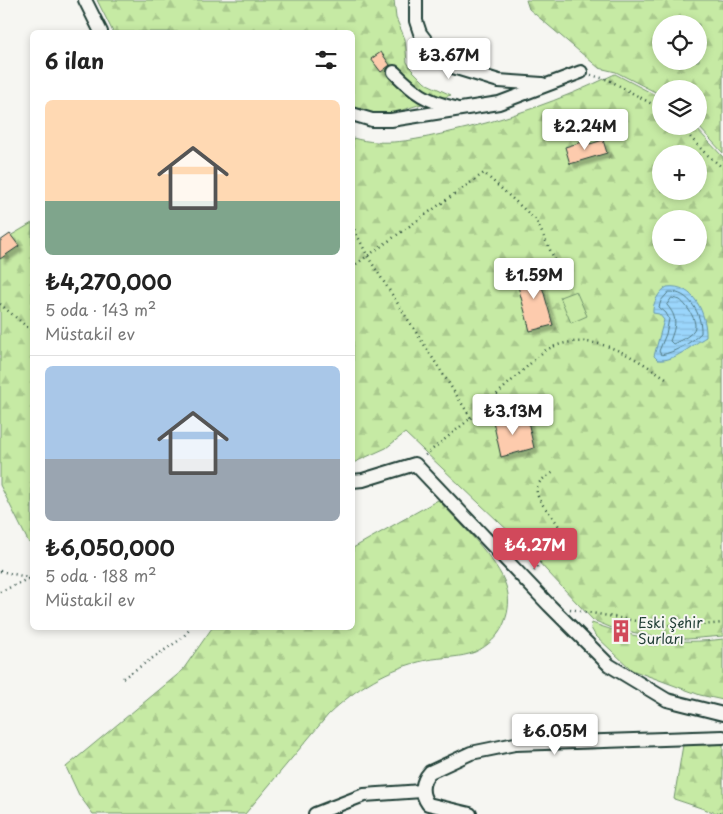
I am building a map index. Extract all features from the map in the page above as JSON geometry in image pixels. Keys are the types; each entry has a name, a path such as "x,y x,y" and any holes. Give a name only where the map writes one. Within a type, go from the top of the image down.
{"street":[{"path":"85,0 99,30"},
{"path":"416,0 416,22 420,33 433,50 453,67 500,82 548,84"},
{"path":"394,72 412,90 435,103 461,109"},
{"path":"355,115 372,120 391,120 499,103 581,72"},
{"path":"355,481 415,464 549,605 609,665 667,700 723,714"},
{"path":"470,814 428,804 422,791 425,778 430,772 471,753 515,744 723,737"},
{"path":"316,814 364,795 422,791"}],"path":[{"path":"581,72 609,80 652,104"},
{"path":"688,135 704,152 723,168"},
{"path":"355,265 484,173 536,220 565,282"},
{"path":"355,231 368,257 471,418"},
{"path":"0,304 30,329"},
{"path":"415,464 471,418 544,351 555,345 568,341 597,343 633,357 666,378"},
{"path":"526,581 560,535 560,528 536,492 541,481 554,472"},
{"path":"0,571 30,578"},
{"path":"0,592 30,579"},
{"path":"549,605 658,624 702,625 723,622"},
{"path":"123,678 181,640 189,630"}],"green space":[{"path":"97,0 394,0 396,18 405,39 407,62 411,69 425,83 451,95 386,115 371,113 355,108 355,30 112,30"},
{"path":"526,0 723,0 723,153 706,135 707,80 652,80 652,90 616,72 599,68 529,9"},
{"path":"615,74 652,93 652,135 702,135 723,157 723,636 687,639 651,636 612,628 593,620 517,539 405,433 386,448 355,462 355,138 376,142 411,140 468,128 553,101"},
{"path":"30,224 29,543 0,485 0,242"},
{"path":"576,291 587,316 571,323 560,297"},
{"path":"438,500 466,529 502,576 506,586 508,604 502,628 489,644 480,650 469,654 427,660 399,668 361,688 328,715 245,814 93,814 79,795 66,767 182,671 211,630 355,630 355,547"},
{"path":"592,623 640,637 673,641 723,639 723,700 700,695 632,670 595,635 591,628"},
{"path":"723,743 723,812 716,813 674,799 683,745"}],"water":[{"path":"667,287 685,290 697,302 704,319 706,337 677,356 658,360 654,356 664,320 659,314 653,313 653,309 659,295"}],"building":[{"path":"381,52 390,65 381,72 371,59"},
{"path":"589,140 590,144 603,140 607,153 570,164 565,147"},
{"path":"10,234 19,246 0,259 0,241"},
{"path":"537,269 553,325 530,331 515,275"},
{"path":"527,417 534,448 501,457 493,421"}],"place":[{"name":"Eski Şehir Surları","path":"621,631"}]}
